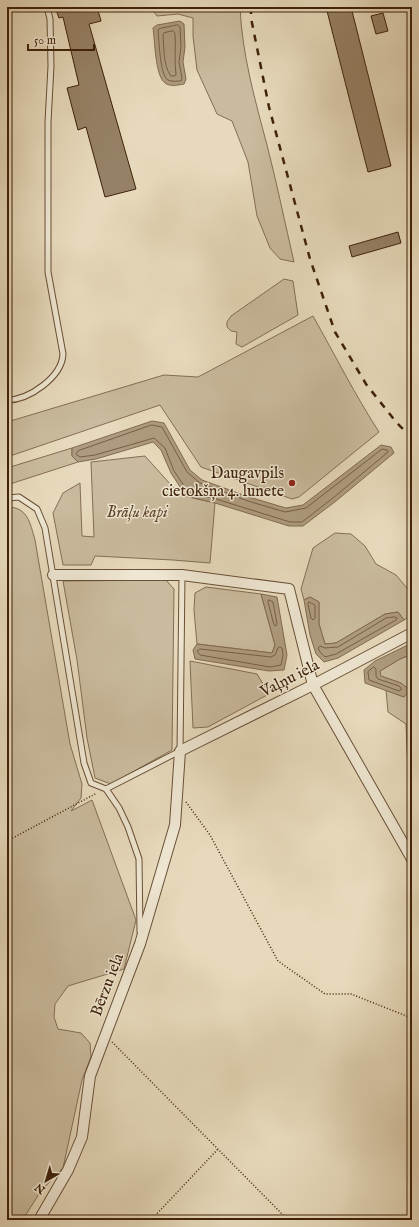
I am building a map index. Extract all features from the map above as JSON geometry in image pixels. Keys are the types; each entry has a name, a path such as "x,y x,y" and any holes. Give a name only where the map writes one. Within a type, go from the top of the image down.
{"street":[{"path":"52,575 182,575 289,589 313,685 412,859"},
{"name":"Vaļņu iela","path":"180,751 313,685 412,632"},
{"name":"Bērzu iela","path":"39,1220 68,1170 82,1137 90,1076 140,944 175,825 180,751"}],"lane":[{"path":"7,400 19,399 43,386 51,379 60,365 63,354 48,272 48,122 51,66 50,19 47,7"},
{"path":"7,498 19,497 37,510 45,528 84,763 91,783 106,789 119,808 128,826 139,859 140,944"},
{"path":"106,789 180,751 182,575"}],"path":[{"path":"7,841 106,789"},
{"path":"178,790 210,835 278,961 325,994 351,994 408,1016 412,1021"},
{"path":"105,1035 288,1220"},
{"path":"151,1220 218,1149"}],"green space":[{"path":"150,7 240,7 246,59 294,262 280,259 270,248 257,216 248,162 232,121 217,114 197,70 193,36 193,18 178,14 157,16"},
{"path":"284,279 293,281 298,315 242,347 236,344 237,332 231,331 227,327 227,322 231,316"},
{"path":"313,316 353,389 379,432 299,497 292,499 201,467 160,405 7,457 7,422 164,375 198,377"},
{"path":"72,448 72,456 78,462 7,485 7,468"},
{"name":"Brāļu kapi","path":"145,456 180,495 215,503 210,563 95,556 91,565 63,565 53,513 63,493 80,483 82,536 94,537 91,462"},
{"path":"7,507 20,510 24,513 27,517 35,540 70,744 82,784 81,798 71,811 92,800 136,920 124,969 68,986 55,1004 54,1017 58,1029 81,1033 90,1043 91,1057 82,1080 63,1168 41,1191 25,1216 25,1220 7,1220"},
{"path":"335,533 351,534 365,546 376,564 396,575 412,594 412,615 404,620 398,612 385,614 336,643 325,644 319,624 319,602 310,597 304,600 301,589 313,548"},
{"path":"166,580 174,589 172,750 111,784 95,778 87,738 77,660 63,581"},
{"path":"206,587 261,594 275,645 272,653 197,644 194,610 195,593"},
{"path":"412,654 412,788 408,772 406,724 388,712 386,690 404,697 401,683 380,676 380,671 400,659"},
{"path":"190,661 257,674 269,694 208,727 193,728"}],"water":[{"path":"180,21 184,24 185,47 183,62 186,79 184,84 169,85 162,79 157,66 153,28 157,25"},
{"path":"152,421 164,423 190,470 202,480 249,497 286,508 303,505 381,445 391,447 394,453 303,526 289,526 215,503 186,496 171,473 161,450 153,442 96,459 78,462 72,456 72,448"},
{"path":"261,594 277,597 287,655 284,670 269,671 195,659 193,650 197,644 272,653 275,645"},
{"path":"310,597 319,602 319,624 325,644 336,643 385,614 398,612 404,620 338,658 324,662 316,654 310,635 304,600"},
{"path":"412,643 412,654 400,659 380,671 381,676 401,683 410,690 404,697 365,683 364,670 375,661"}],"building":[{"path":"55,7 97,7 101,21 89,24 136,189 105,197 86,127 78,130 67,88 79,85 63,17 59,18"},
{"path":"326,7 351,7 391,166 368,172"},
{"path":"383,13 388,31 376,34 371,16"},
{"path":"398,232 401,243 352,257 349,246"}],"railway":[{"path":"251,7 251,18 269,107 310,259 335,332 366,384 396,422 412,438"}],"place":[{"name":"Daugavpils cietokšņa 4. lunete","path":"292,483"}]}
